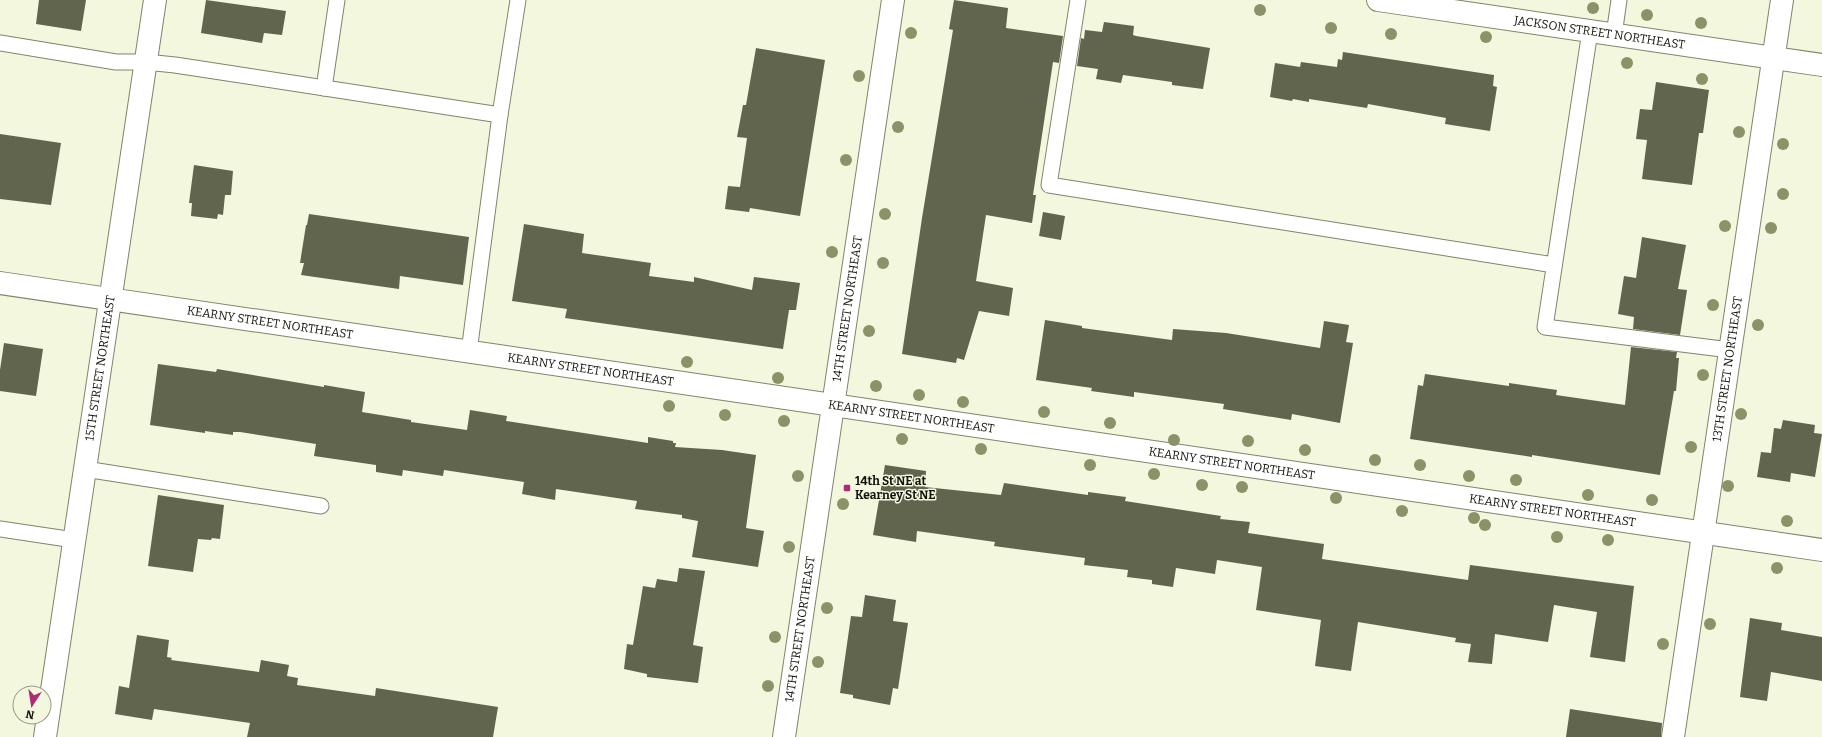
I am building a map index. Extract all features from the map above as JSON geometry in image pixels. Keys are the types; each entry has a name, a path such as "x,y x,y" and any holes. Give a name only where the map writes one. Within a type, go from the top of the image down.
{"street":[{"name":"15TH STREET NORTHEAST","path":"45,737 155,0"},
{"name":"14TH STREET NORTHEAST","path":"784,737 893,0"},
{"name":"JACKSON STREET NORTHEAST","path":"1378,0 1822,65"},
{"name":"13TH STREET NORTHEAST","path":"1673,737 1782,0"},
{"name":"KEARNY STREET NORTHEAST","path":"0,283 1822,550"}],"lane":[{"path":"324,88 337,0"},
{"path":"469,352 500,115 518,0"},
{"path":"1078,0 1049,185 1554,265"},
{"path":"1614,35 1619,0"},
{"path":"1590,31 1545,327 1730,350"},
{"path":"0,43 116,62 175,64 500,115"},
{"path":"85,468 321,506"},
{"path":"0,529 74,540"}],"building":[{"path":"39,0 86,0 81,31 36,24"},
{"path":"206,0 286,11 282,35 264,33 262,43 201,33"},
{"path":"954,0 1008,8 1006,28 1063,36 1059,63 1053,62 1033,195 1036,195 1032,223 986,215 976,281 1013,288 1009,316 979,311 964,360 957,358 956,363 902,354 922,218 953,30 949,29"},
{"path":"1104,22 1134,26 1133,35 1136,36 1210,48 1203,89 1172,85 1172,82 1123,75 1121,83 1096,79 1098,69 1077,66 1081,38 1084,39 1085,30 1102,32"},
{"path":"756,48 825,60 800,216 750,208 749,212 725,209 728,186 740,187 747,138 737,137 743,105 746,105"},
{"path":"1343,52 1494,75 1493,86 1497,87 1490,131 1445,124 1446,118 1368,104 1367,108 1309,99 1309,102 1270,97 1275,63 1300,67 1301,62 1337,67 1338,59 1342,60"},
{"path":"1656,82 1709,90 1703,133 1699,133 1692,185 1642,179 1647,140 1636,139 1640,109 1652,110"},
{"path":"0,134 61,143 51,205 0,199"},
{"path":"194,165 233,171 231,195 225,195 223,215 218,214 217,219 191,216 192,203 189,203"},
{"path":"1043,212 1065,216 1061,240 1039,236"},
{"path":"309,214 469,237 463,285 400,276 399,289 301,275 304,263 300,263"},
{"path":"524,224 584,234 582,253 651,263 649,276 694,282 694,277 752,290 754,277 800,283 796,310 789,310 783,349 565,318 567,309 512,301"},
{"path":"1642,237 1686,245 1678,289 1687,290 1680,335 1633,329 1634,317 1618,314 1624,276 1636,278"},
{"path":"1045,320 1082,326 1082,328 1172,340 1173,329 1226,333 1320,348 1324,321 1349,325 1346,342 1353,343 1340,423 1292,414 1291,420 1223,409 1224,404 1134,392 1134,397 1091,391 1092,388 1036,380"},
{"path":"4,343 43,349 36,396 0,391 0,370"},
{"path":"1631,347 1677,352 1676,358 1679,358 1676,391 1674,391 1660,475 1532,455 1532,457 1410,439 1418,385 1423,386 1425,374 1509,386 1509,383 1557,390 1556,395 1625,405"},
{"path":"158,364 216,372 217,369 324,387 324,385 365,392 362,412 411,420 411,422 467,430 470,410 507,416 506,421 648,443 648,437 673,441 673,443 676,443 675,447 722,450 756,455 746,528 764,531 758,567 692,557 698,521 682,518 682,515 635,509 637,501 556,489 555,500 522,494 524,482 444,470 443,476 403,470 402,476 376,472 376,465 314,456 316,444 240,432 233,432 233,435 205,431 205,433 150,425"},
{"path":"1783,420 1815,425 1814,433 1822,434 1815,477 1791,473 1790,482 1757,477 1761,452 1771,453 1774,428 1781,429"},
{"path":"885,465 926,471 925,487 1001,495 1004,483 1088,495 1088,492 1126,497 1125,501 1221,516 1220,519 1250,522 1248,533 1324,544 1322,559 1468,580 1470,565 1634,586 1625,662 1590,657 1597,612 1554,605 1548,642 1495,634 1492,664 1468,662 1471,644 1455,642 1456,638 1358,622 1351,671 1315,666 1321,620 1256,610 1262,567 1217,560 1215,574 1176,568 1173,587 1152,584 1152,580 1127,577 1128,570 1084,565 1085,558 994,546 995,542 917,531 916,542 873,535"},
{"path":"158,495 224,505 220,539 198,539 193,572 148,566"},
{"path":"679,568 705,571 693,645 703,647 698,683 647,677 647,674 624,669 627,644 633,645 643,586 655,588 657,579 677,582"},
{"path":"865,595 896,600 893,621 908,623 898,689 893,688 890,705 853,698 853,695 840,693 851,616 862,617"},
{"path":"1750,618 1782,623 1781,630 1822,637 1822,681 1771,672 1767,701 1740,697"},
{"path":"137,635 169,640 167,657 172,658 171,660 259,672 261,660 289,665 287,676 298,678 297,685 375,696 376,688 498,707 493,737 247,737 250,723 154,709 152,720 115,714 119,686 129,688"},
{"path":"1570,709 1662,723 1661,737 1566,737"}],"place":[{"name":"14th St NE at Kearney St NE","path":"847,488"}]}
